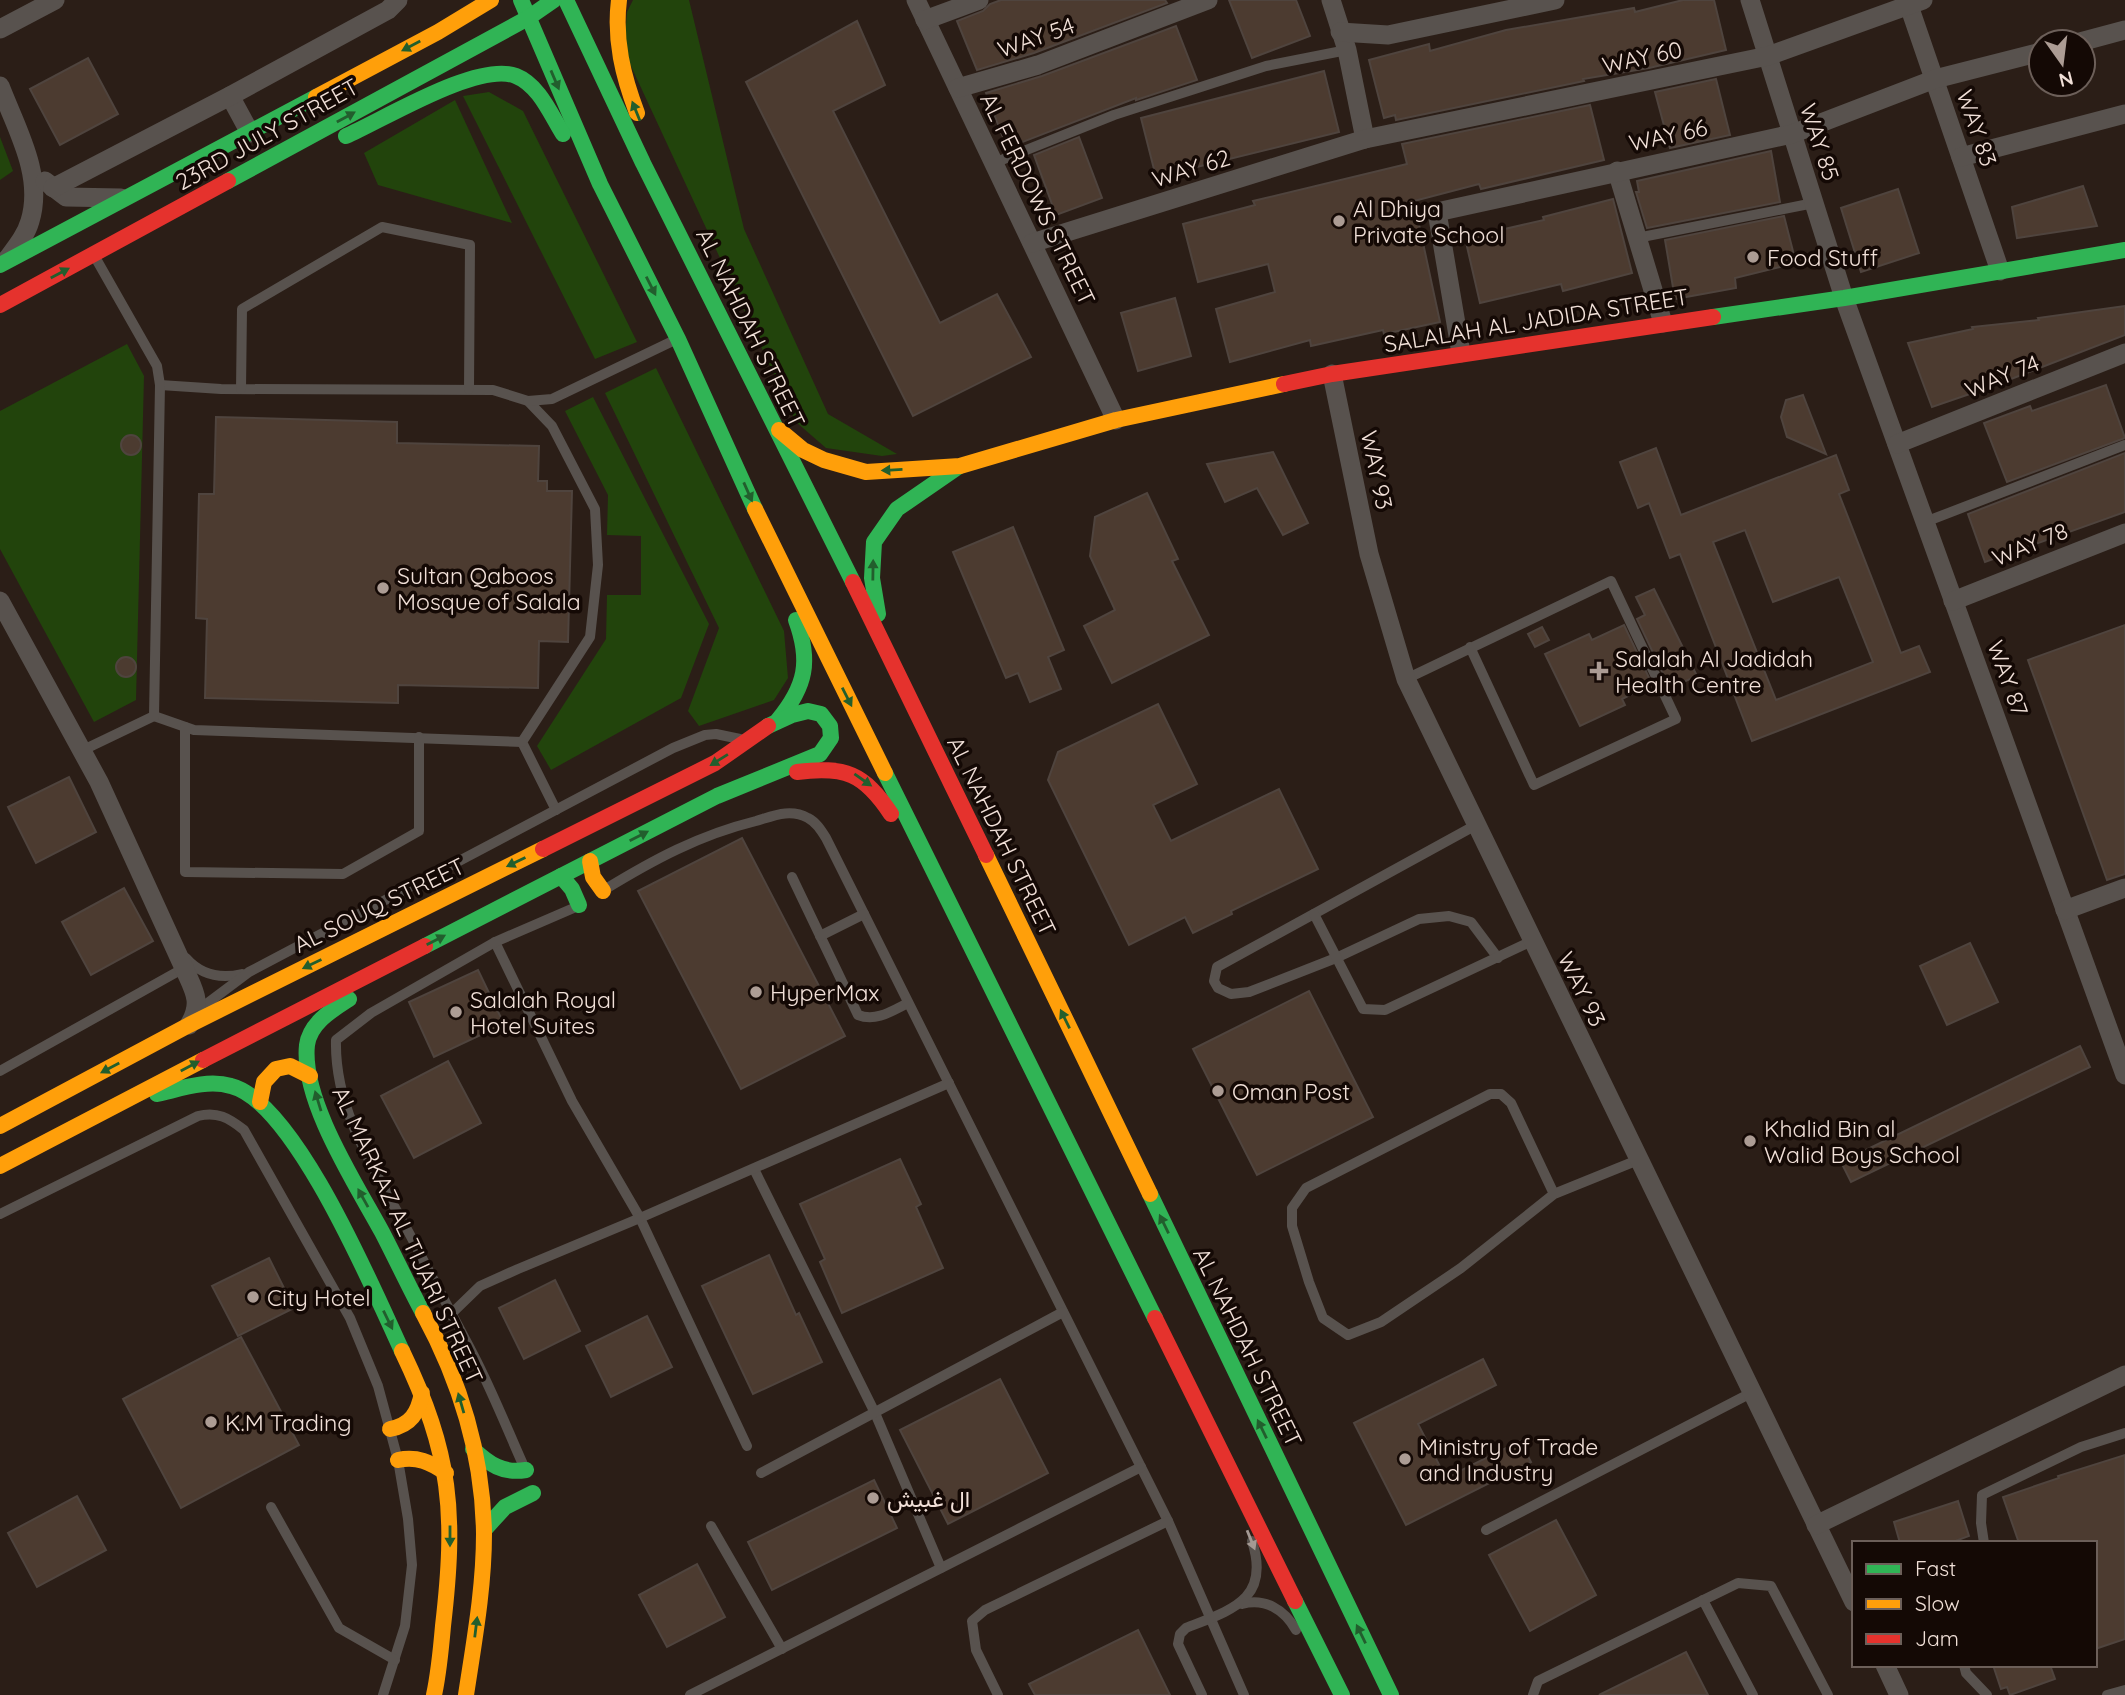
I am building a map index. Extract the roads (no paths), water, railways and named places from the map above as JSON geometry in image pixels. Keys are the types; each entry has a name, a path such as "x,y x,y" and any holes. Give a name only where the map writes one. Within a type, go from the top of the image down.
{"street":[{"path":"0,30 55,0"},
{"path":"53,188 388,10 398,0"},
{"path":"438,32 455,0"},
{"name":"23RD JULY STREET","path":"2,265 438,32 491,0"},
{"path":"521,0 611,210 678,339 766,533 1342,1695"},
{"name":"23RD JULY STREET","path":"0,305 528,18 554,0"},
{"name":"AL NAHDAH STREET","path":"566,0 643,163 881,638 1391,1695"},
{"path":"619,0 615,23 616,48 636,111 650,141 674,222"},
{"name":"AL FERDOWS STREET","path":"916,0 1116,420"},
{"path":"925,20 979,0"},
{"name":"WAY 54","path":"958,88 1038,65 1208,0"},
{"path":"1331,0 1344,41 1365,139"},
{"path":"1344,41 1388,35 1555,0"},
{"name":"WAY 85","path":"1750,0 1844,298"},
{"name":"WAY 60","path":"1365,139 1768,56 1913,1"},
{"name":"WAY 83","path":"1913,1 1935,79 2000,271"},
{"path":"2097,37 2125,30"},
{"name":"WAY 66","path":"1461,353 1437,212 1792,134 1935,79 2027,56"},
{"path":"244,172 357,131 439,91 487,73 514,74 534,89 611,210"},
{"path":"0,86 30,163 34,192 31,220 23,239 2,265"},
{"path":"230,96 250,133"},
{"path":"1961,157 2125,114"},
{"name":"WAY 62","path":"1032,243 1365,139"},
{"path":"30,163 53,188 66,197 129,198"},
{"path":"1617,171 1663,323"},
{"name":"SALALAH AL JADIDA STREET","path":"772,424 803,450 824,460 866,472 960,466 1116,420 1332,374 1844,298 2125,250"},
{"name":"WAY 87","path":"1844,298 2124,1069"},
{"name":"WAY 74","path":"1897,444 2125,352"},
{"name":"WAY 93","path":"1332,374 1369,554 1406,679 1852,1598"},
{"name":"SALALAH AL JADIDA STREET","path":"881,638 872,578 874,542 897,509 960,466"},
{"path":"766,533 774,571 799,627 805,656 803,682 799,693 793,704 776,722"},
{"name":"WAY 78","path":"1953,601 2125,533"},
{"path":"0,601 99,782 172,940 197,997 193,1019"},
{"path":"0,1166 717,796 820,754 828,746 831,734 829,724 814,711 793,712 776,722"},
{"name":"AL SOUQ STREET","path":"0,1126 193,1019 715,763 776,722"},
{"path":"773,774 834,768 851,772 863,779 881,798 919,862 939,880"},
{"path":"561,876 572,890 591,898 593,877 590,861"},
{"path":"2065,910 2125,888"},
{"name":"AL MARKAZ AL TIJARI STREET","path":"397,960 375,982 332,1009 314,1027 307,1046 310,1076 325,1123 453,1377 462,1402 482,1496 484,1530 481,1585 466,1695"},
{"path":"260,1102 262,1083 266,1075 273,1070 290,1066 310,1076"},
{"path":"129,1098 219,1084 240,1090 260,1102 306,1164 337,1216 422,1393 434,1424 446,1473 451,1534 448,1593 439,1675 434,1695"},
{"path":"1816,1525 2125,1375"},
{"path":"390,1429 400,1429 416,1415 422,1393"},
{"path":"473,1449 493,1467 504,1471 526,1470"},
{"path":"398,1460 427,1460 446,1473"},
{"path":"484,1530 505,1506 516,1498 533,1493"},
{"path":"419,1695 443,1629"},
{"path":"1886,1667 1899,1695"}],"lane":[{"path":"994,163 1114,115 1344,41"},
{"path":"1636,238 1814,203"},
{"path":"241,389 242,309 382,227 470,246 469,389"},
{"path":"94,255 157,366 160,385 154,716"},
{"path":"160,385 241,389 469,389 493,390 528,401 552,399 678,339"},
{"path":"522,742 590,637 598,565 594,509 552,426 528,401"},
{"path":"1925,522 2125,445"},
{"path":"1406,679 1469,647 1611,581 1676,719 1534,785 1469,647"},
{"path":"81,751 154,716 194,730 522,742"},
{"path":"185,727 185,872 344,874 419,831 419,737"},
{"path":"193,1019 213,998 249,972 673,748 705,735 716,734 740,739 754,737"},
{"path":"522,742 556,810"},
{"path":"533,1493 526,1470 474,1357 348,1114 339,1083 336,1040 371,1013 495,942 591,898 645,865 716,831 783,813 807,817 826,838 1168,1521 1244,1695"},
{"path":"1476,825 1217,967 1214,981 1218,988 1231,994 1249,992 1336,958 1419,919 1449,916 1471,922 1498,958"},
{"path":"792,877 858,1016 877,1018 908,1003"},
{"path":"820,936 864,914"},
{"path":"1314,914 1363,1009 1385,1010 1532,941"},
{"path":"172,940 192,964 203,972 217,976 233,976 249,972"},
{"path":"495,942 572,1101 640,1218 747,1446"},
{"path":"0,1071 184,968"},
{"path":"450,1315 480,1286 948,1083"},
{"path":"1554,1194 1511,1103 1500,1094 1490,1094 1306,1188 1292,1208 1292,1226 1323,1318 1348,1335 1381,1322 1450,1276 1554,1194 1638,1160"},
{"path":"23,1167 110,1117 129,1098"},
{"path":"3,1211 198,1115 206,1113 225,1117 244,1130 339,1295 378,1386 398,1460 408,1519 412,1565 405,1626 383,1695"},
{"path":"754,1168 875,1413 941,1569"},
{"path":"761,1474 1063,1312"},
{"path":"1486,1530 1751,1393"},
{"path":"1200,1409 1199,1419 1206,1445 1223,1481"},
{"path":"1984,1541 1982,1495 2081,1447 2125,1433"},
{"path":"690,1695 1141,1467"},
{"path":"271,1507 339,1628 396,1660"},
{"path":"998,1695 976,1650 972,1621 985,1610 1168,1521"},
{"path":"711,1526 782,1649"},
{"path":"1202,1695 1178,1644 1180,1634 1248,1597 1257,1579 1257,1559 1247,1529"},
{"path":"1533,1695 1538,1681 1738,1583 1771,1586 1828,1695"},
{"path":"1703,1600 1753,1695"},
{"path":"1234,1606 1251,1602 1273,1606 1290,1621 1301,1639"},
{"path":"1964,1667 1966,1673 1987,1695"},
{"path":"1319,1675 1330,1695"},
{"path":"2107,1695 2125,1690"}],"place":[{"name":"Al Dhiya Private School","path":"1339,221"},
{"name":"Food Stuff","path":"1753,257"},
{"name":"Sultan Qaboos Mosque of Salala","path":"383,588"},
{"name":"Salalah Al Jadidah Health Centre","path":"1599,671"},
{"name":"HyperMax","path":"756,992"},
{"name":"Salalah Royal Hotel Suites","path":"456,1012"},
{"name":"Oman Post","path":"1218,1091"},
{"name":"Khalid Bin al Walid Boys School","path":"1750,1141"},
{"name":"City Hotel","path":"253,1297"},
{"name":"K.M Trading","path":"211,1422"},
{"name":"Ministry of Trade and Industry","path":"1405,1459"},
{"name":"ال غبيش","path":"873,1498"}]}
